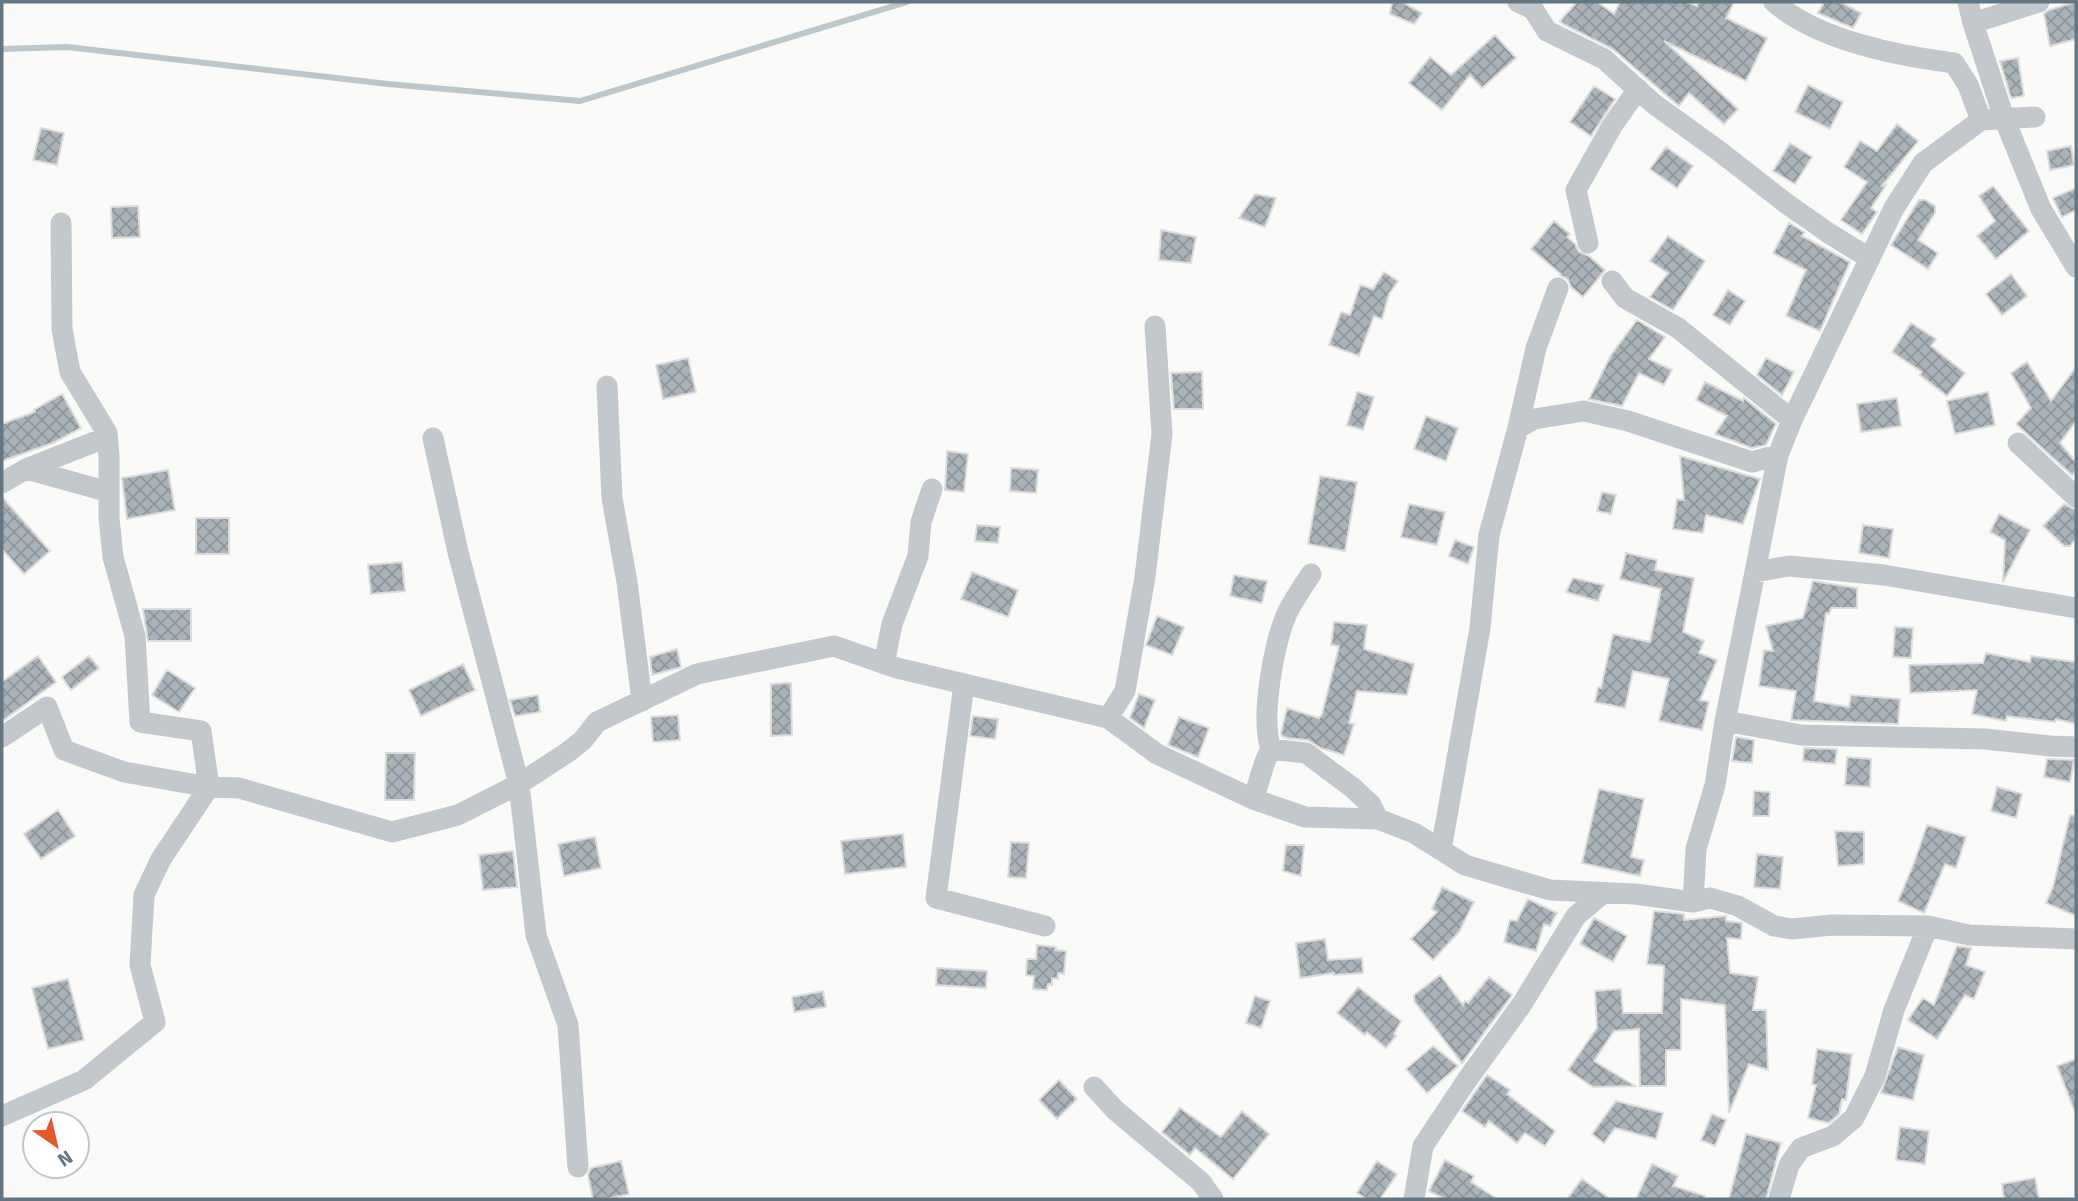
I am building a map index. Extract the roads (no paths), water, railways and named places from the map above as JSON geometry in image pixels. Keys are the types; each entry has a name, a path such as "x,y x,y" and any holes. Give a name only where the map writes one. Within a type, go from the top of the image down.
{"street":[{"path":"1518,2 1533,9 1547,31 1604,59 1654,104 1787,204 1869,258"},
{"path":"1774,2 1808,23 1858,45 1920,59 1954,63 1968,85 1981,120"},
{"path":"1968,2 2004,118 2041,209 2076,267"},
{"path":"1973,23 2039,2"},
{"path":"1588,243 1576,190 1612,127 1638,89"},
{"path":"1693,902 1696,849 1715,785 1725,721 1778,455 1792,420 1894,208 1923,163 1981,120 2035,117"},
{"path":"2,1116 84,1080 155,1022 140,965 144,895 160,859 209,787 201,731 140,722 135,636 113,557 107,437 70,372 62,329 61,223"},
{"path":"1612,281 1625,298 1678,328 1792,420"},
{"path":"1441,849 1480,628 1489,535 1536,348 1558,288"},
{"path":"1108,718 1125,691 1145,577 1162,434 1155,326"},
{"path":"607,386 612,498 642,701"},
{"path":"1518,428 1535,419 1584,411 1628,421 1752,462 1778,455"},
{"path":"2,483 26,470 107,437"},
{"path":"433,438 458,552 519,784 536,934 568,1025 578,1167"},
{"path":"2018,443 2076,497"},
{"path":"26,470 108,492"},
{"path":"884,664 892,624 918,556 921,522 932,489"},
{"path":"1755,572 1788,566 1884,575 2076,608"},
{"path":"1253,799 1271,749 1268,740 1268,694 1273,664 1287,613 1311,574"},
{"path":"2,737 47,707 64,750 124,772 209,787 239,788 392,832 458,815 519,784 552,765 583,740 597,722 697,674 834,646 884,664 1108,718 1157,754 1253,799 1304,817 1378,819 1414,833 1465,866 1550,890 1635,894 1693,902 1710,898 1738,906 1774,926 1792,929 1832,925 1928,926 1969,936 2076,939"},
{"path":"964,684 936,898 1045,926"},
{"path":"1725,721 1801,735 1985,739 2050,747 2076,747"},
{"path":"1271,749 1306,753 1353,788 1371,805 1378,819"},
{"path":"1414,1199 1423,1146 1529,995 1576,916 1602,894"},
{"path":"1779,1199 1789,1165 1801,1147 1833,1136 1854,1118 1875,1076 1894,1010 1928,926"},
{"path":"1094,1087 1115,1110 1201,1182 1213,1199"}],"waterway":[{"path":"2,49 67,47 388,84 580,101 907,2"}]}
